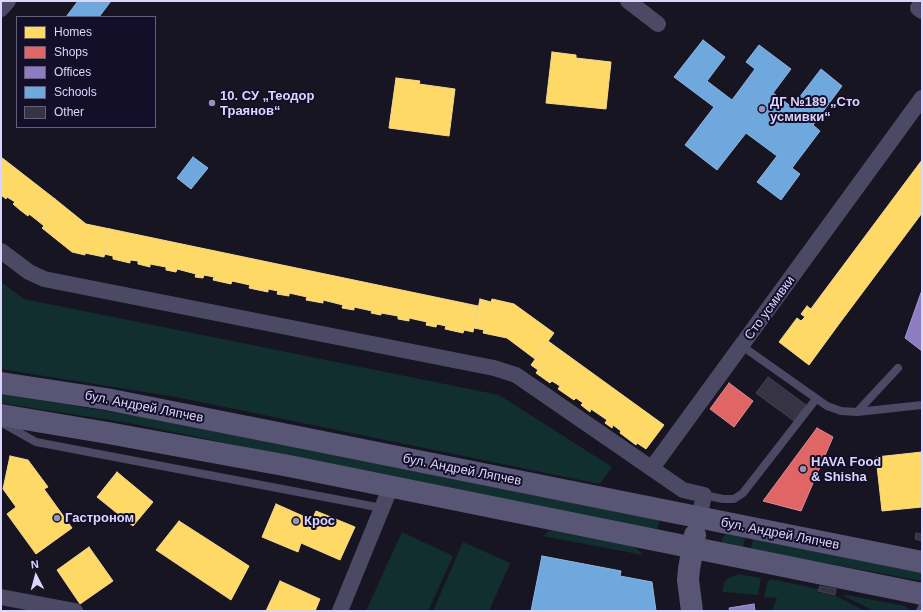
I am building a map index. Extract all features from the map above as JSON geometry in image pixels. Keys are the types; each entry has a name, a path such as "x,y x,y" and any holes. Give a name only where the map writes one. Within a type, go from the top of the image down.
{"main road":[{"name":"бул. Андрей Ляпчев","path":"1,383 122,402 922,562"},
{"path":"1,415 108,433 391,486 922,594"},
{"path":"692,611 688,580 699,518"}],"street":[{"path":"1,9 8,1"},
{"path":"628,1 658,24"},
{"path":"922,4 918,8 922,11"},
{"name":"Сто усмивки","path":"652,468 922,98"},
{"path":"1,251 29,272 44,279 516,375 683,490 704,495 699,518"},
{"path":"340,611 391,486"},
{"path":"1,597 75,611"}],"lane":[{"path":"742,346 816,399 827,406 842,411 857,412 922,405"},
{"path":"857,412 898,368"},
{"path":"704,495 723,499 734,499 743,494 816,399"},
{"path":"1,422 36,442 382,508"},
{"path":"920,611 922,607"}],"green space":[{"path":"1,282 24,299 499,395 612,467 600,484 176,397 1,369"},
{"path":"1,394 131,415 659,520 657,531 129,423 1,403"},
{"path":"549,531 632,546 643,555 543,536"},
{"path":"402,532 453,556 428,611 366,611"},
{"path":"726,534 745,538 743,547 724,543 722,538"},
{"path":"753,539 922,573 922,581 751,549"},
{"path":"463,542 510,563 489,611 433,611"},
{"path":"738,574 761,578 758,595 722,593 724,583 727,579"},
{"path":"771,579 818,589 818,592 836,596 865,611 772,611 777,598 764,597 768,581"},
{"path":"847,595 905,606 909,611 874,611 844,596"}],"building: Homes":[{"path":"552,52 576,55 576,58 611,62 606,109 546,103"},
{"path":"396,78 420,81 419,84 455,89 449,136 389,128"},
{"path":"1,157 55,199 38,221 29,214 28,216 20,210 13,204 15,202 7,197 6,199 1,195"},
{"path":"922,160 922,213 839,324 813,306"},
{"path":"55,199 86,224 110,229 104,257 72,252 42,228 44,226 38,221"},
{"path":"110,229 478,306 473,332 464,330 463,333 445,329 446,326 437,324 436,327 426,325 427,322 409,318 409,321 398,319 398,316 371,313 372,311 354,307 354,310 342,308 343,305 323,300 323,303 306,300 307,297 289,293 289,296 277,294 278,291 268,289 268,292 249,288 250,285 232,281 231,284 213,280 214,277 204,275 203,278 195,277 196,274 177,269 176,272 166,270 166,267 150,264 150,267 138,264 138,261 130,260 130,263 113,259 113,256 104,254"},
{"path":"480,299 491,302 492,299 514,304 554,333 535,359 507,338 483,333 484,330 474,328"},
{"path":"807,306 811,309 813,306 839,324 809,365 779,342 797,318 801,321 805,317 801,314"},
{"path":"548,341 664,425 646,449 637,443 636,445 620,433 621,431 613,425 612,428 605,423 607,420 591,409 590,412 581,405 583,403 576,398 574,400 558,389 560,386 552,381 550,383 536,373 538,370 531,365"},
{"path":"922,452 922,507 882,511 876,457"},
{"path":"10,456 28,460 48,487 44,489 72,528 36,554 7,514 16,507 3,489"},
{"path":"117,472 153,502 133,526 97,497"},
{"path":"276,504 312,520 316,511 355,527 340,560 301,543 298,552 262,537"},
{"path":"179,521 249,566 231,600 156,550"},
{"path":"89,547 113,581 80,604 57,570"},
{"path":"280,581 320,599 315,611 266,611"}],"building: Shops":[{"path":"729,383 753,401 734,427 710,409"},
{"name":"HAVA Food & Shisha","path":"817,428 833,437 801,511 763,501"}],"building: Offices":[{"path":"922,290 922,351 905,338"},
{"path":"754,604 755,611 730,611 729,608"}],"building: Schools":[{"path":"78,1 111,1 100,16 67,16"},
{"path":"703,40 725,57 707,81 732,100 755,69 746,62 759,45 791,69 773,93 792,107 821,69 842,86 813,125 820,131 792,168 800,174 781,200 757,182 777,156 746,133 717,170 685,145 714,107 674,77"},
{"path":"193,157 208,168 191,189 177,178"},
{"path":"542,556 621,571 620,576 652,582 656,611 531,611"}],"building: Other":[{"path":"768,377 806,405 794,421 756,393"},
{"path":"916,533 922,534 922,541 915,539"},
{"path":"820,586 836,589 835,595 818,591"}],"place":[{"name":"10. СУ „Теодор Траянов“","path":"212,103"},
{"name":"ДГ №189 „Сто усмивки“","path":"762,109"},
{"name":"HAVA Food & Shisha","path":"803,469"},
{"name":"Гастроном","path":"57,518"},
{"name":"Крос","path":"296,521"}]}
